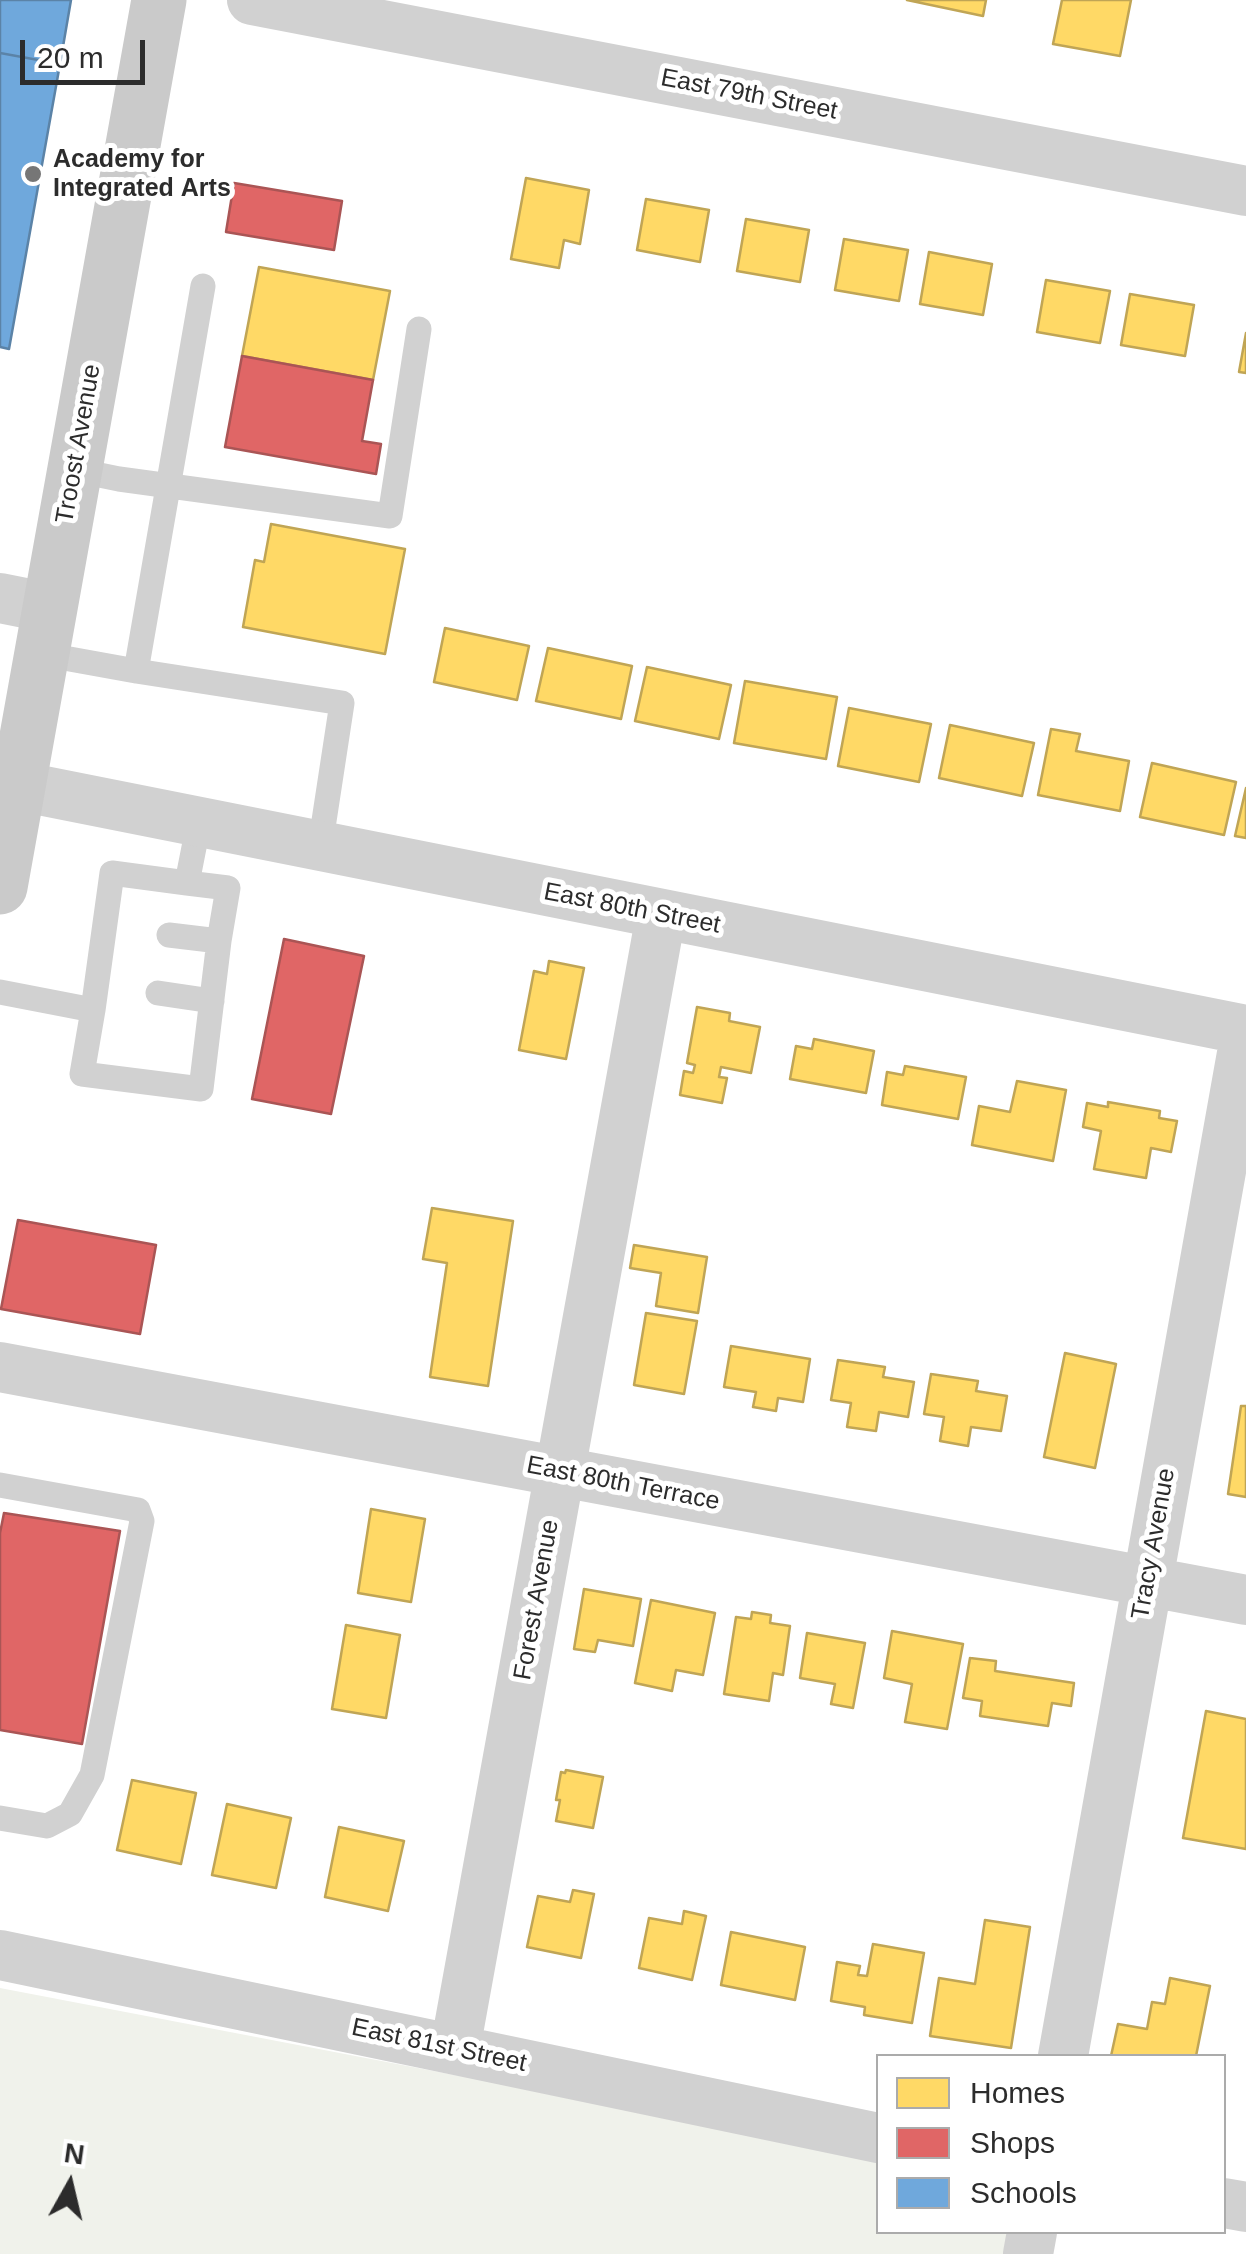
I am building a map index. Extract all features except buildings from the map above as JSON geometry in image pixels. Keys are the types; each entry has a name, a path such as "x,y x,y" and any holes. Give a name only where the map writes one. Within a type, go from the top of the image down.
{"main road":[{"name":"Troost Avenue","path":"0,888 19,786 15,714 30,620 75,470 159,0"}],"street":[{"name":"East 79th Street","path":"252,0 1246,191"},
{"name":"East 80th Street","path":"19,786 1246,1030"},
{"name":"Forest Avenue","path":"455,2050 661,914"},
{"name":"Tracy Avenue","path":"1063,2054 1246,1030"},
{"name":"East 80th Terrace","path":"0,1367 1246,1600"},
{"name":"East 81st Street","path":"0,1955 876,2138"}],"lane":[{"path":"136,671 203,286"},
{"path":"75,470 390,516 419,330"},
{"path":"30,620 136,671 342,704 320,847"},
{"path":"187,883 199,822"},
{"path":"112,873 187,883 228,888 201,1089 82,1074 93,1010 104,985 114,929 112,873"},
{"path":"169,935 220,941"},
{"path":"0,992 93,1010"},
{"path":"158,993 212,1002"},
{"path":"0,1486 138,1510 142,1521 92,1775 70,1814 47,1826 0,1818"}],"shaded area":[{"path":"0,1988 876,2156 876,2234 1012,2234 1008,2254 0,2254"}],"place":[{"name":"Academy for Integrated Arts","path":"33,174"}]}
